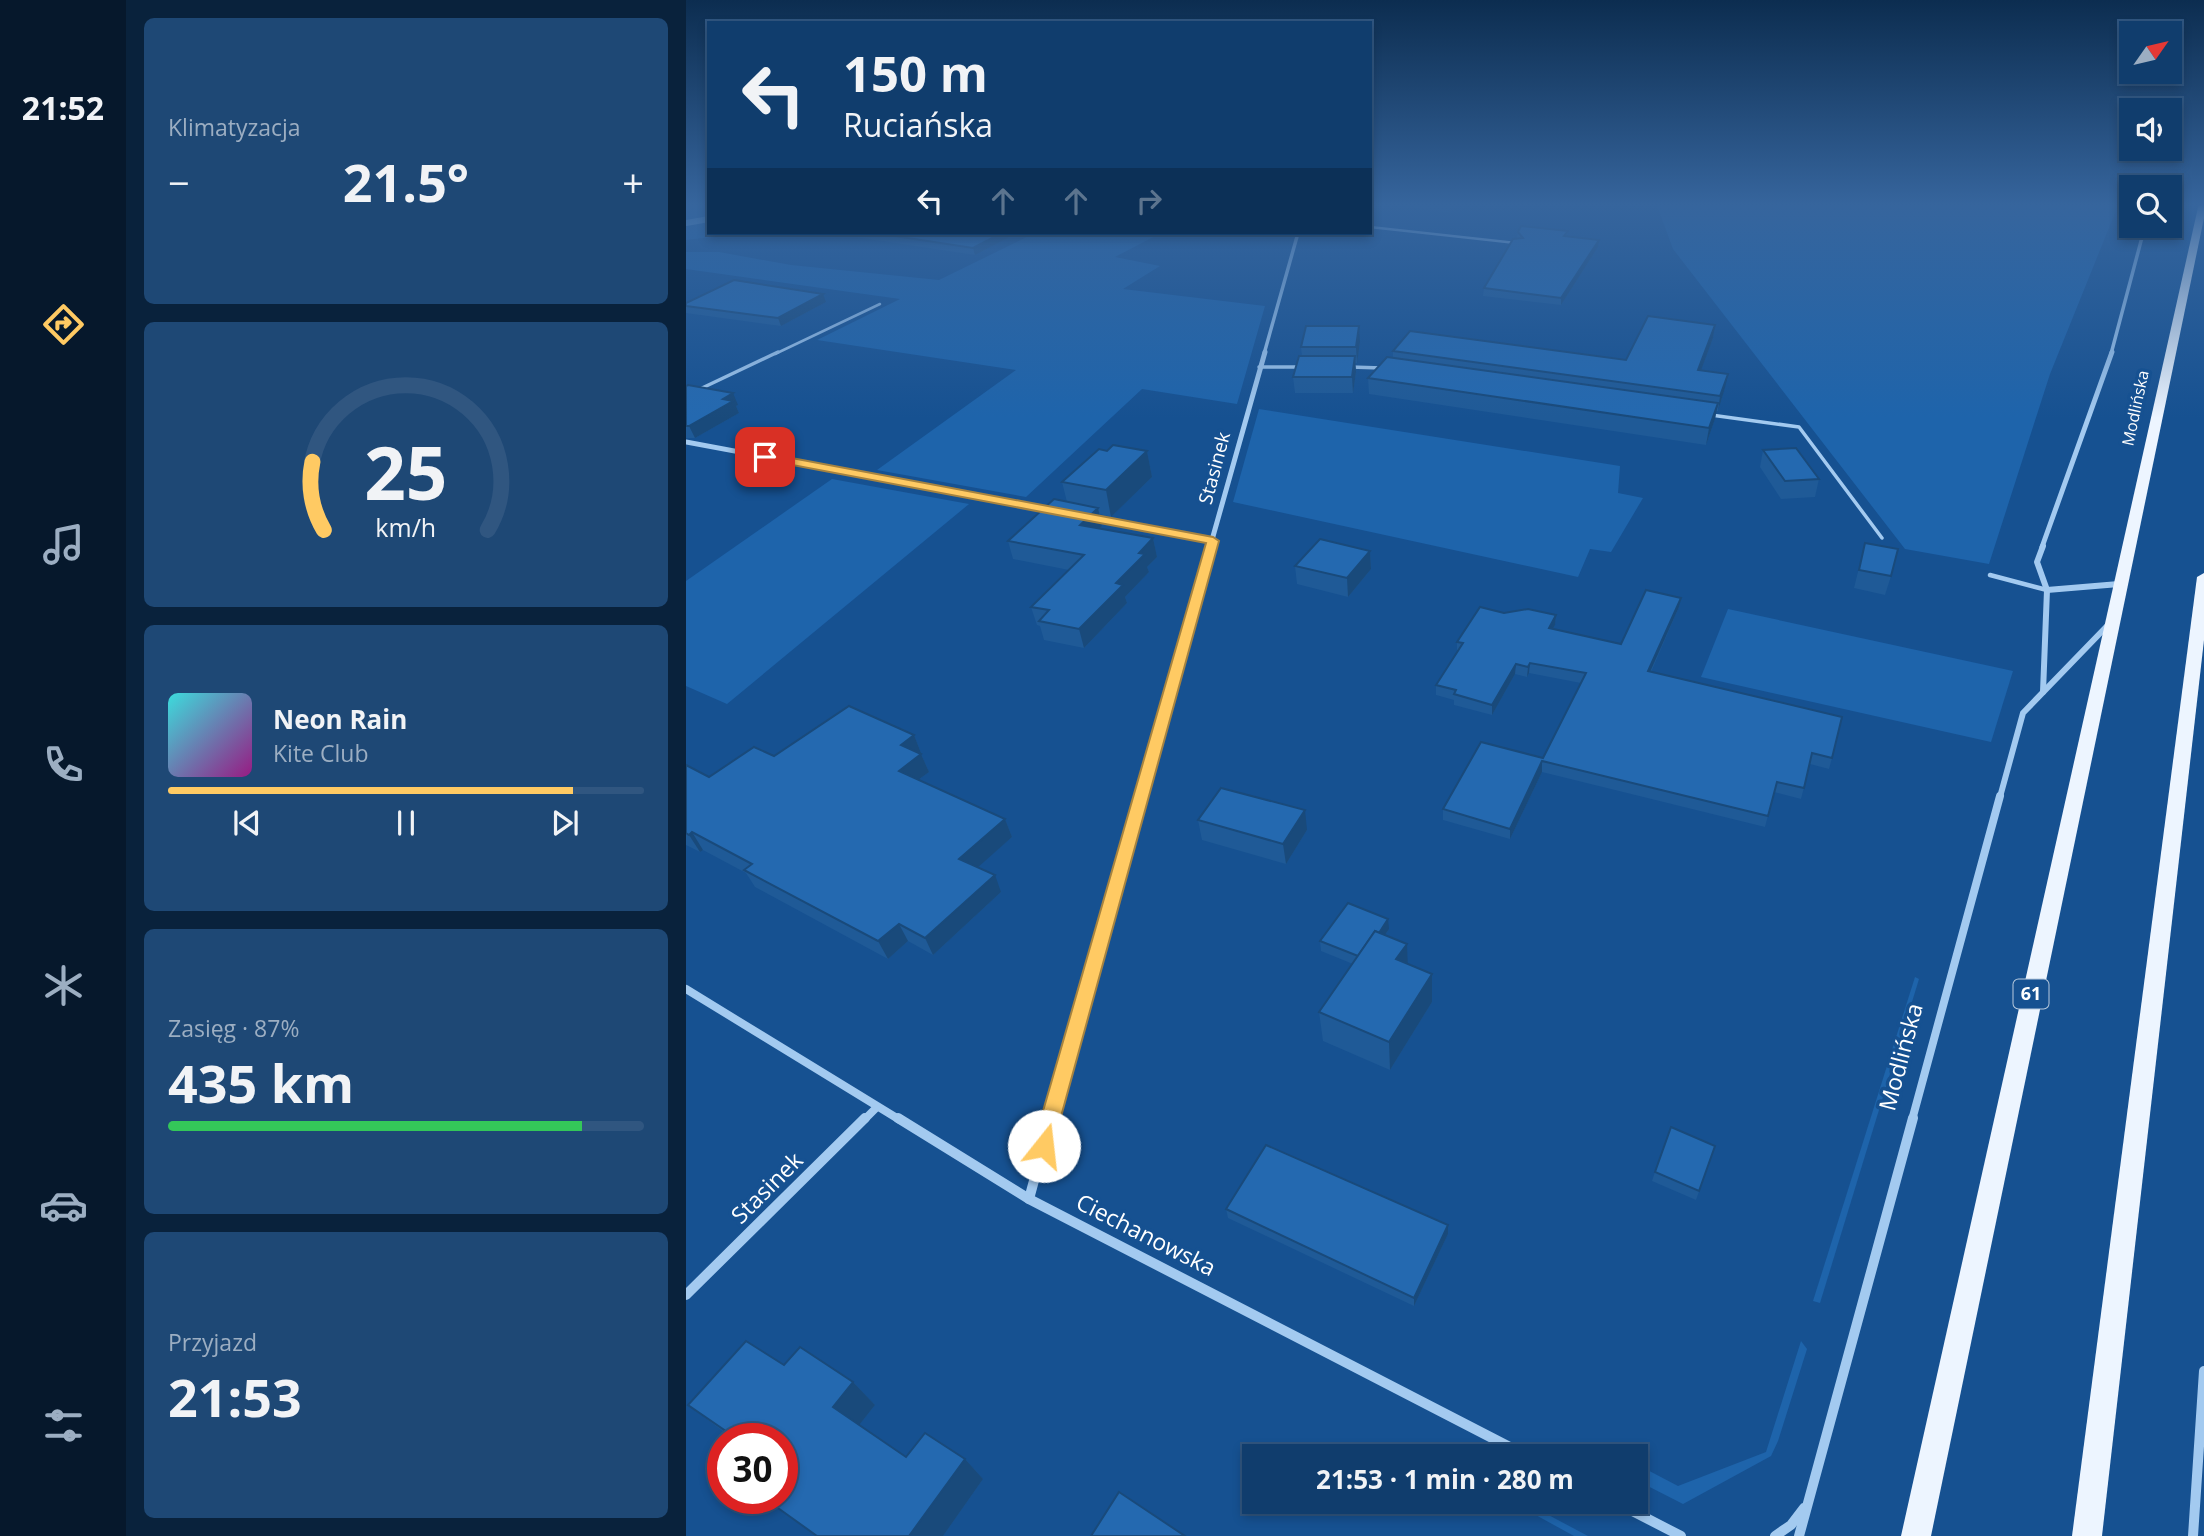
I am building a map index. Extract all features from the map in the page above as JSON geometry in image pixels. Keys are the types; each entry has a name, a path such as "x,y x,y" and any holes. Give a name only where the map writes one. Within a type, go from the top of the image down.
{"main road":[{"name":"Modlińska","path":"1916,1536 2110,622 2187,275"},
{"path":"2087,1536 2204,577"}],"street":[{"name":"Stasinek","path":"1029,1199 1286,275"},
{"path":"2043,692 2047,590 2037,562 2109,362 2132,275"},
{"path":"686,442 1064,513"},
{"path":"1091,518 1213,541"},
{"path":"2047,590 2119,584"},
{"name":"Modlińska","path":"1798,1536 2023,713 2110,622"},
{"name":"Ciechanowska","path":"686,989 876,1108 932,1138 1029,1199 1504,1444"},
{"name":"Stasinek","path":"686,1295 876,1108"},
{"path":"2193,1536 2204,1371"},
{"path":"1776,1536 1791,1525 1807,1504"},
{"path":"1638,1514 1681,1536"}],"lane":[{"path":"698,390 880,304"},
{"path":"1259,367 1315,367"},
{"path":"1343,367 1384,368"},
{"path":"1702,413 1798,427 1882,538"},
{"path":"1990,575 2047,590"}],"shaded area":[{"path":"727,275 887,275 939,280 950,275 1146,275 1123,289 1265,306 1237,404 1142,389 1026,497 877,470 1016,370 817,340 900,299"},
{"path":"1693,275 2090,275 2050,374 1989,564 1905,549"},
{"path":"1259,409 1620,466 1618,493 1643,498 1611,552 1590,549 1578,577 1233,502"},
{"path":"832,479 969,504 727,704 686,686 686,581"},
{"path":"1728,609 2013,671 1991,742 1701,677"},
{"path":"1915,977 1919,979 1820,1303 1813,1301"},
{"path":"1801,1341 1807,1349 1771,1456 1683,1504 1648,1486 1648,1470 1678,1486 1766,1452"},
{"path":"1534,1514 1547,1514 1588,1536 1574,1536"}],"building":[{"path":"1492,275 1576,275 1561,298 1484,288"},
{"path":"734,280 823,294 778,318 686,306 686,303"},
{"path":"1648,316 1715,325 1698,370 1728,374 1720,396 1393,351 1410,331 1626,360"},
{"path":"1306,326 1359,326 1356,347 1301,347"},
{"path":"1299,356 1355,356 1352,377 1293,377"},
{"path":"1387,357 1718,403 1709,428 1368,378"},
{"path":"688,385 733,393 723,399 733,401 686,426"},
{"path":"1113,445 1147,451 1106,490 1062,482 1099,449 1107,451"},
{"path":"1796,448 1819,479 1785,481 1763,450"},
{"path":"1054,499 1098,508 1080,525 1153,538 1139,553 1145,554 1116,583 1123,585 1079,629 1039,621 1049,610 1031,607 1084,555 1008,541"},
{"path":"1320,539 1370,551 1347,578 1295,566"},
{"path":"1865,543 1898,549 1891,576 1859,570"},
{"path":"1646,590 1681,598 1648,671 1842,717 1832,758 1812,753 1804,788 1777,782 1768,816 1542,761 1510,829 1443,809 1481,742 1543,758 1586,673 1530,663 1528,667 1516,664 1492,705 1454,694 1456,690 1436,685 1463,643 1457,642 1480,607 1504,613 1528,609 1556,615 1549,628 1621,644"},
{"path":"849,706 914,735 901,745 921,754 899,771 1005,819 959,859 995,875 925,938 899,924 878,941 744,870 752,864 692,832 689,835 686,833 686,765 709,777 754,747 774,756"},
{"path":"1221,788 1305,810 1283,844 1198,820"},
{"path":"1348,903 1388,919 1379,933 1375,931 1358,956 1320,941"},
{"path":"1375,931 1407,944 1396,959 1432,974 1389,1042 1319,1012"},
{"path":"1671,1127 1715,1146 1699,1191 1655,1172"},
{"path":"1266,1145 1448,1225 1414,1298 1226,1209"},
{"path":"746,1341 784,1365 800,1347 853,1382 833,1407 906,1457 925,1433 965,1459 909,1536 817,1536 786,1514 798,1514 798,1423 714,1423 688,1405"},
{"path":"1119,1492 1185,1536 1091,1536"}],"route":[{"path":"765,457 1213,541 1044,1146"}]}
